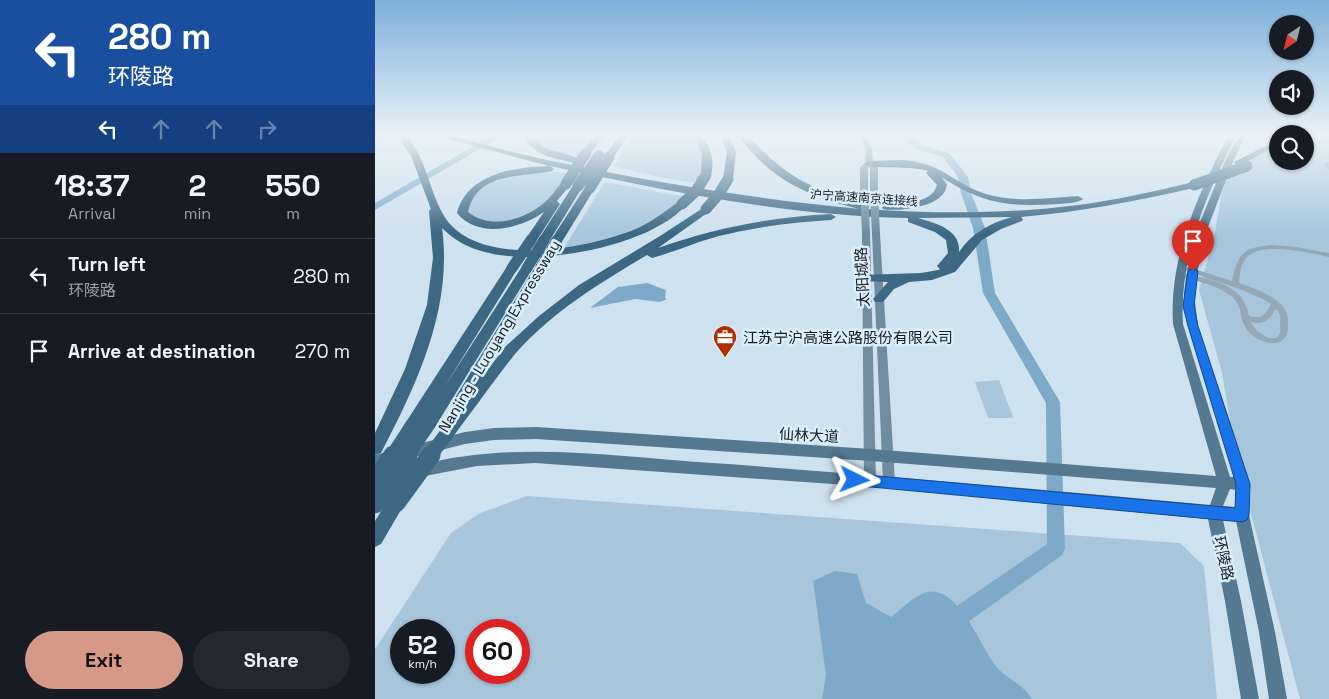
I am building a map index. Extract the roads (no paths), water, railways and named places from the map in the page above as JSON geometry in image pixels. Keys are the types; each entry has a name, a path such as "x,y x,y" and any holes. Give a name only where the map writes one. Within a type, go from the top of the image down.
{"highway":[{"path":"378,443 421,344 437,289 438,236 432,200 421,169"},
{"path":"566,184 546,206 531,216 512,223 481,224 467,218 462,213 462,205 468,196 479,186 501,175 528,169 564,170 654,187 685,190"},
{"name":"沪宁高速南京连接线","path":"573,169 685,190 791,206 876,211 966,213 1064,210 1115,202 1191,182 1230,169"},
{"path":"375,482 576,169"},
{"name":"Nanjing - Luoyang Expressway","path":"375,538 396,503 457,415 534,267 544,240 578,186 594,169"},
{"name":"沪宁高速南京连接线","path":"597,169 768,198 876,211"},
{"name":"Nanjing - Luoyang Expressway","path":"375,504 534,267 557,240 590,188 599,169"},
{"path":"609,169 649,179"},
{"path":"432,200 449,229 467,242 496,250 537,254 585,248 621,238 653,224 682,204 696,191 706,175 707,169"},
{"path":"457,415 505,356 537,325 583,288 687,224 706,209 719,194 728,179 730,169"},
{"path":"773,169 794,183 831,198 920,222 942,231 951,238 954,246 953,255 948,262 939,268 926,272 872,274"},
{"path":"615,270 691,239 727,230 787,220 876,211 927,201 939,194 942,184 934,175 920,169"},
{"path":"931,169 969,190 998,199 1029,202 1138,192"},
{"name":"沪宁高速南京连接线","path":"980,213 1059,204 1191,182"},
{"path":"879,299 890,286 912,278 950,270 979,237 1001,224 1115,202"},
{"path":"872,274 912,278"}],"main road":[{"path":"1214,512 1225,484 1178,324 1176,301 1179,270 1197,213 1217,169"},
{"name":"环陵路","path":"1226,169 1203,226 1192,274 1189,306 1193,326 1243,484 1242,515 1267,632 1278,699"},
{"name":"仙林大道","path":"375,462 465,438 503,434 585,436 671,444 871,455 1243,484"},
{"path":"375,482 442,465 501,457 535,457 889,482 1064,500 1242,515"},
{"name":"环陵路","path":"1214,512 1233,602 1249,699"}],"street":[{"name":"太阳城路","path":"868,169 864,192 866,233 872,274 879,299 889,482"},
{"name":"太阳城路","path":"869,169 874,193 876,234 872,274 870,482"},
{"path":"1235,284 1241,259 1246,253 1259,248 1280,248 1329,255"},
{"path":"1179,270 1235,284 1275,304 1282,310 1284,332 1279,339 1274,341 1255,334 1249,329 1240,301 1235,296 1192,274"},
{"path":"1245,318 1259,321 1266,318 1275,304"}],"waterway":[{"path":"375,207 441,169"},
{"path":"958,169 963,177 966,193 979,228 989,293 1053,402 1056,549 961,615"}],"place":[{"name":"江苏宁沪高速公路股份有限公司","path":"725,358"}]}
